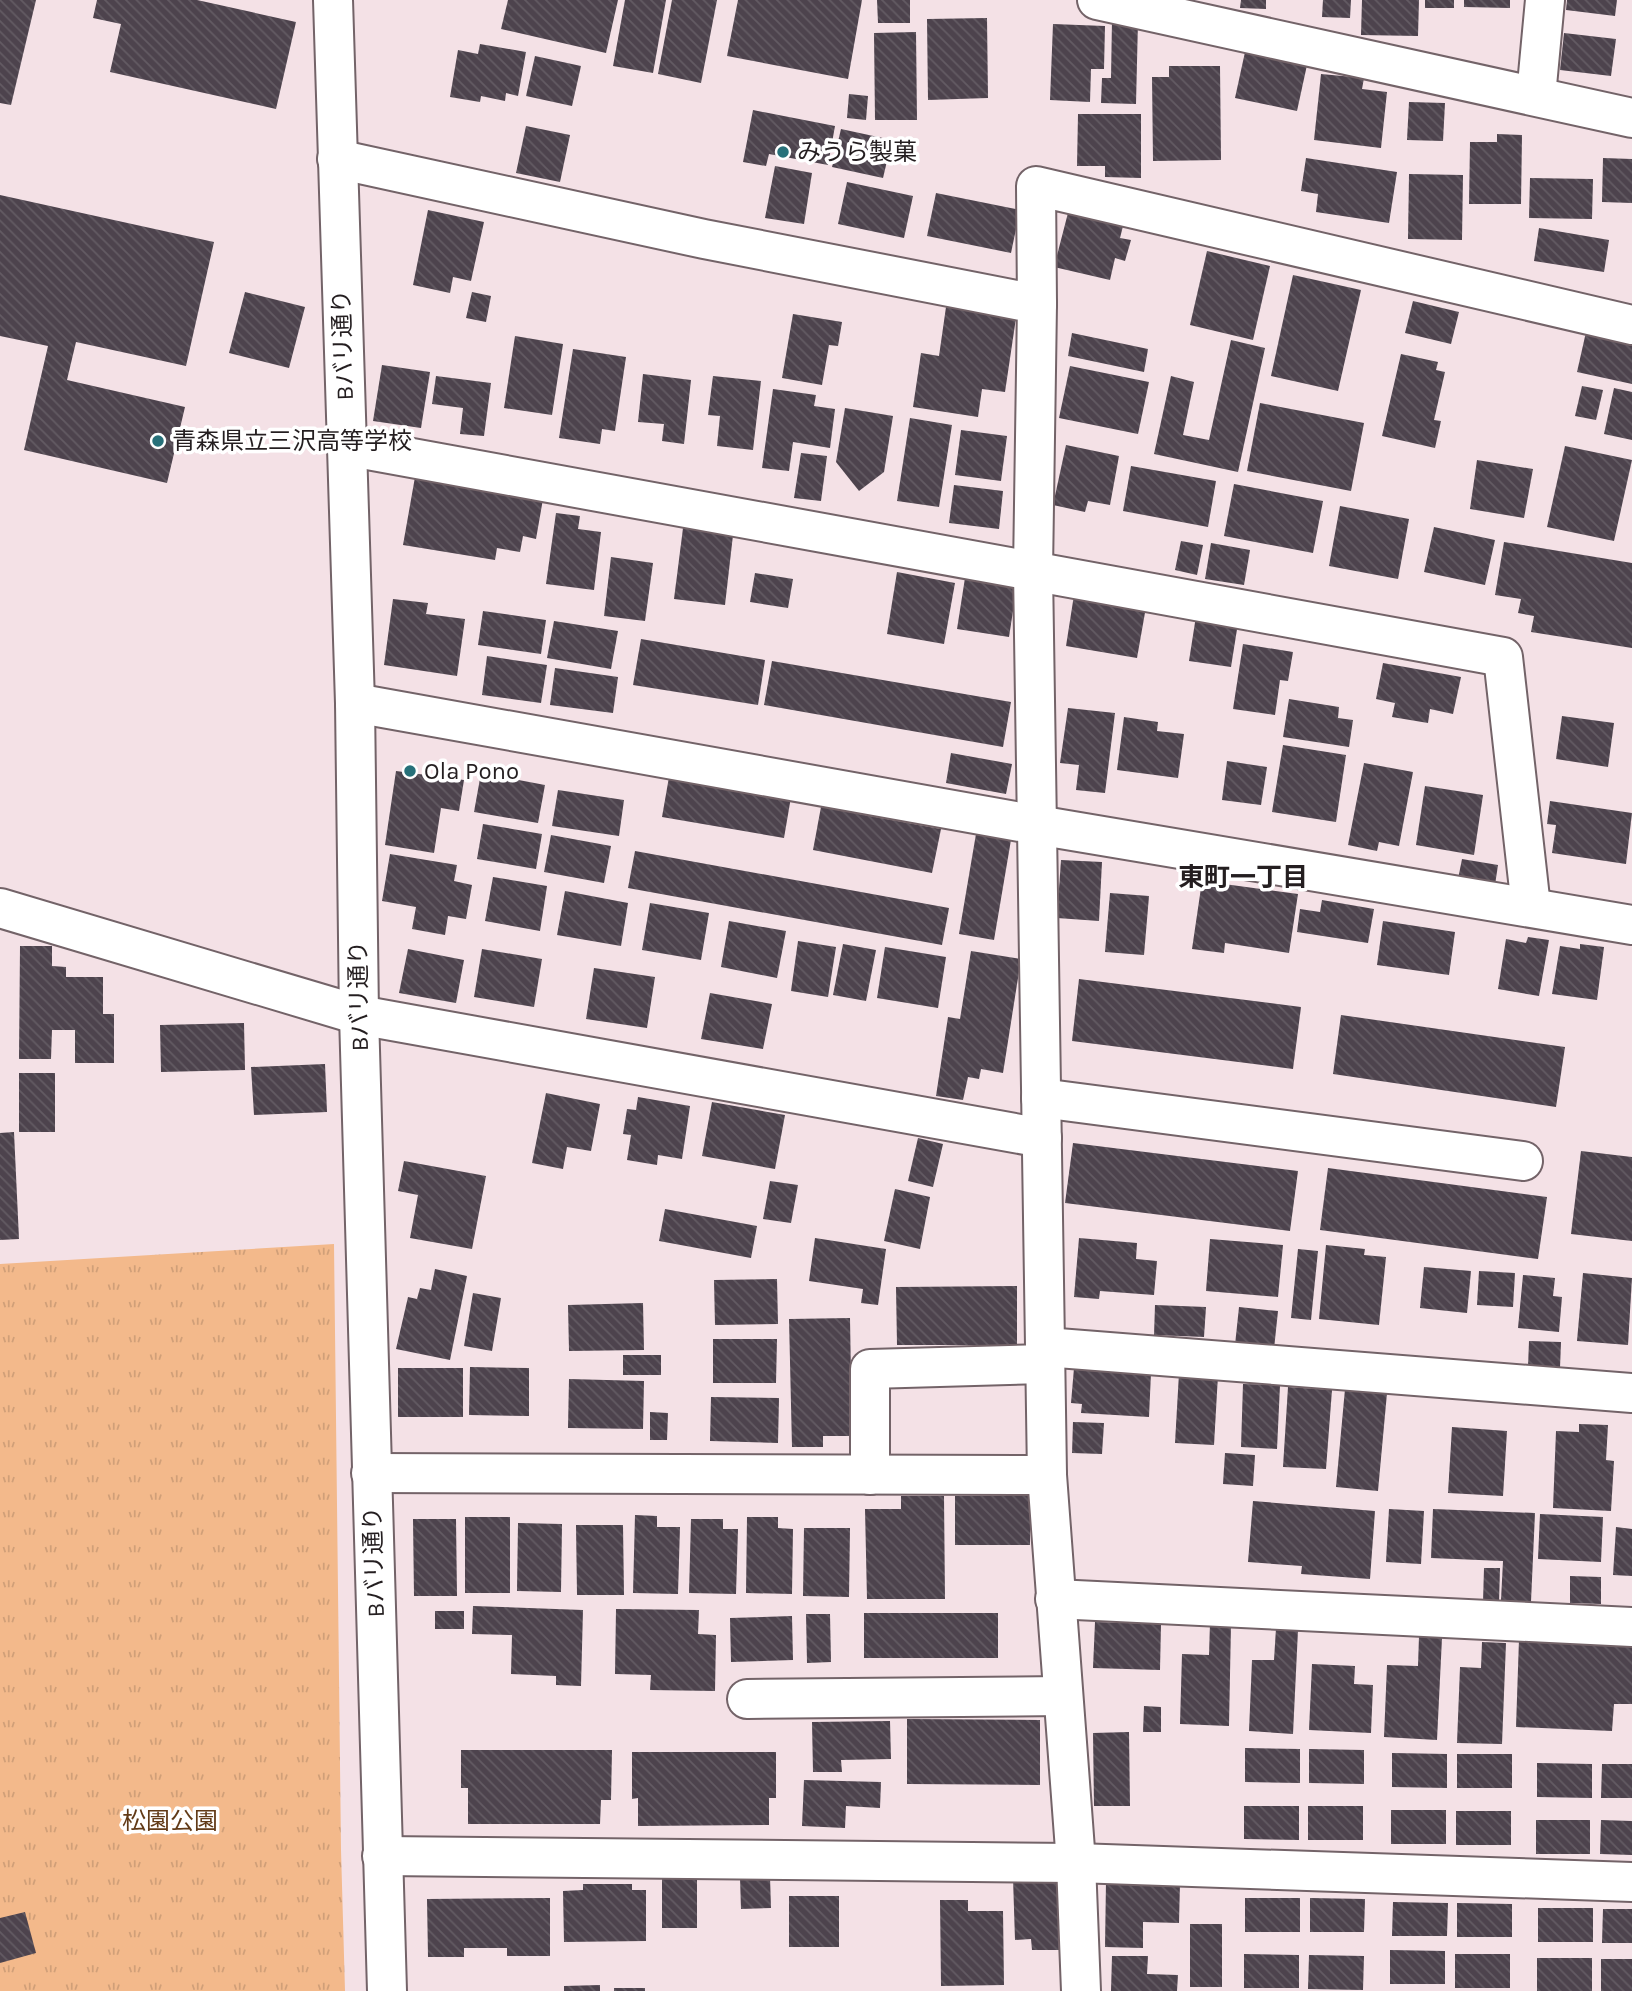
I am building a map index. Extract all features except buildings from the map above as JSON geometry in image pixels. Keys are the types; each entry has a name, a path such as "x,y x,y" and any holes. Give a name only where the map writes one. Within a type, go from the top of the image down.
{"street":[{"name":"Bバリ通り","path":"333,0 355,703 359,1015 387,1991"},
{"path":"1097,0 1632,118"},
{"path":"1536,96 1545,0"},
{"path":"337,159 704,239 1037,304"},
{"path":"1081,1991 1076,1863 1047,1475 1033,571 1036,186 1632,325"},
{"path":"346,446 1503,657 1531,907"},
{"path":"355,703 1037,825 1632,925"},
{"path":"0,908 359,1015 1042,1138"},
{"path":"1041,1098 1524,1161"},
{"path":"870,1475 870,1369 1045,1356 1632,1394"},
{"path":"372,1474 1047,1475"},
{"path":"1055,1599 1632,1627"},
{"path":"747,1699 1063,1696"},
{"path":"382,1856 1076,1863 1632,1882"}],"green space":[{"name":"松園公園","path":"334,1244 345,1991 0,1991 0,1264"}],"place":[{"name":"みうら製菓","path":"783,152"},
{"name":"青森県立三沢高等学校","path":"158,441"},
{"name":"Ola Pono","path":"410,771"}],"district":[{"name":"東町一丁目","path":"1243,877"}]}
